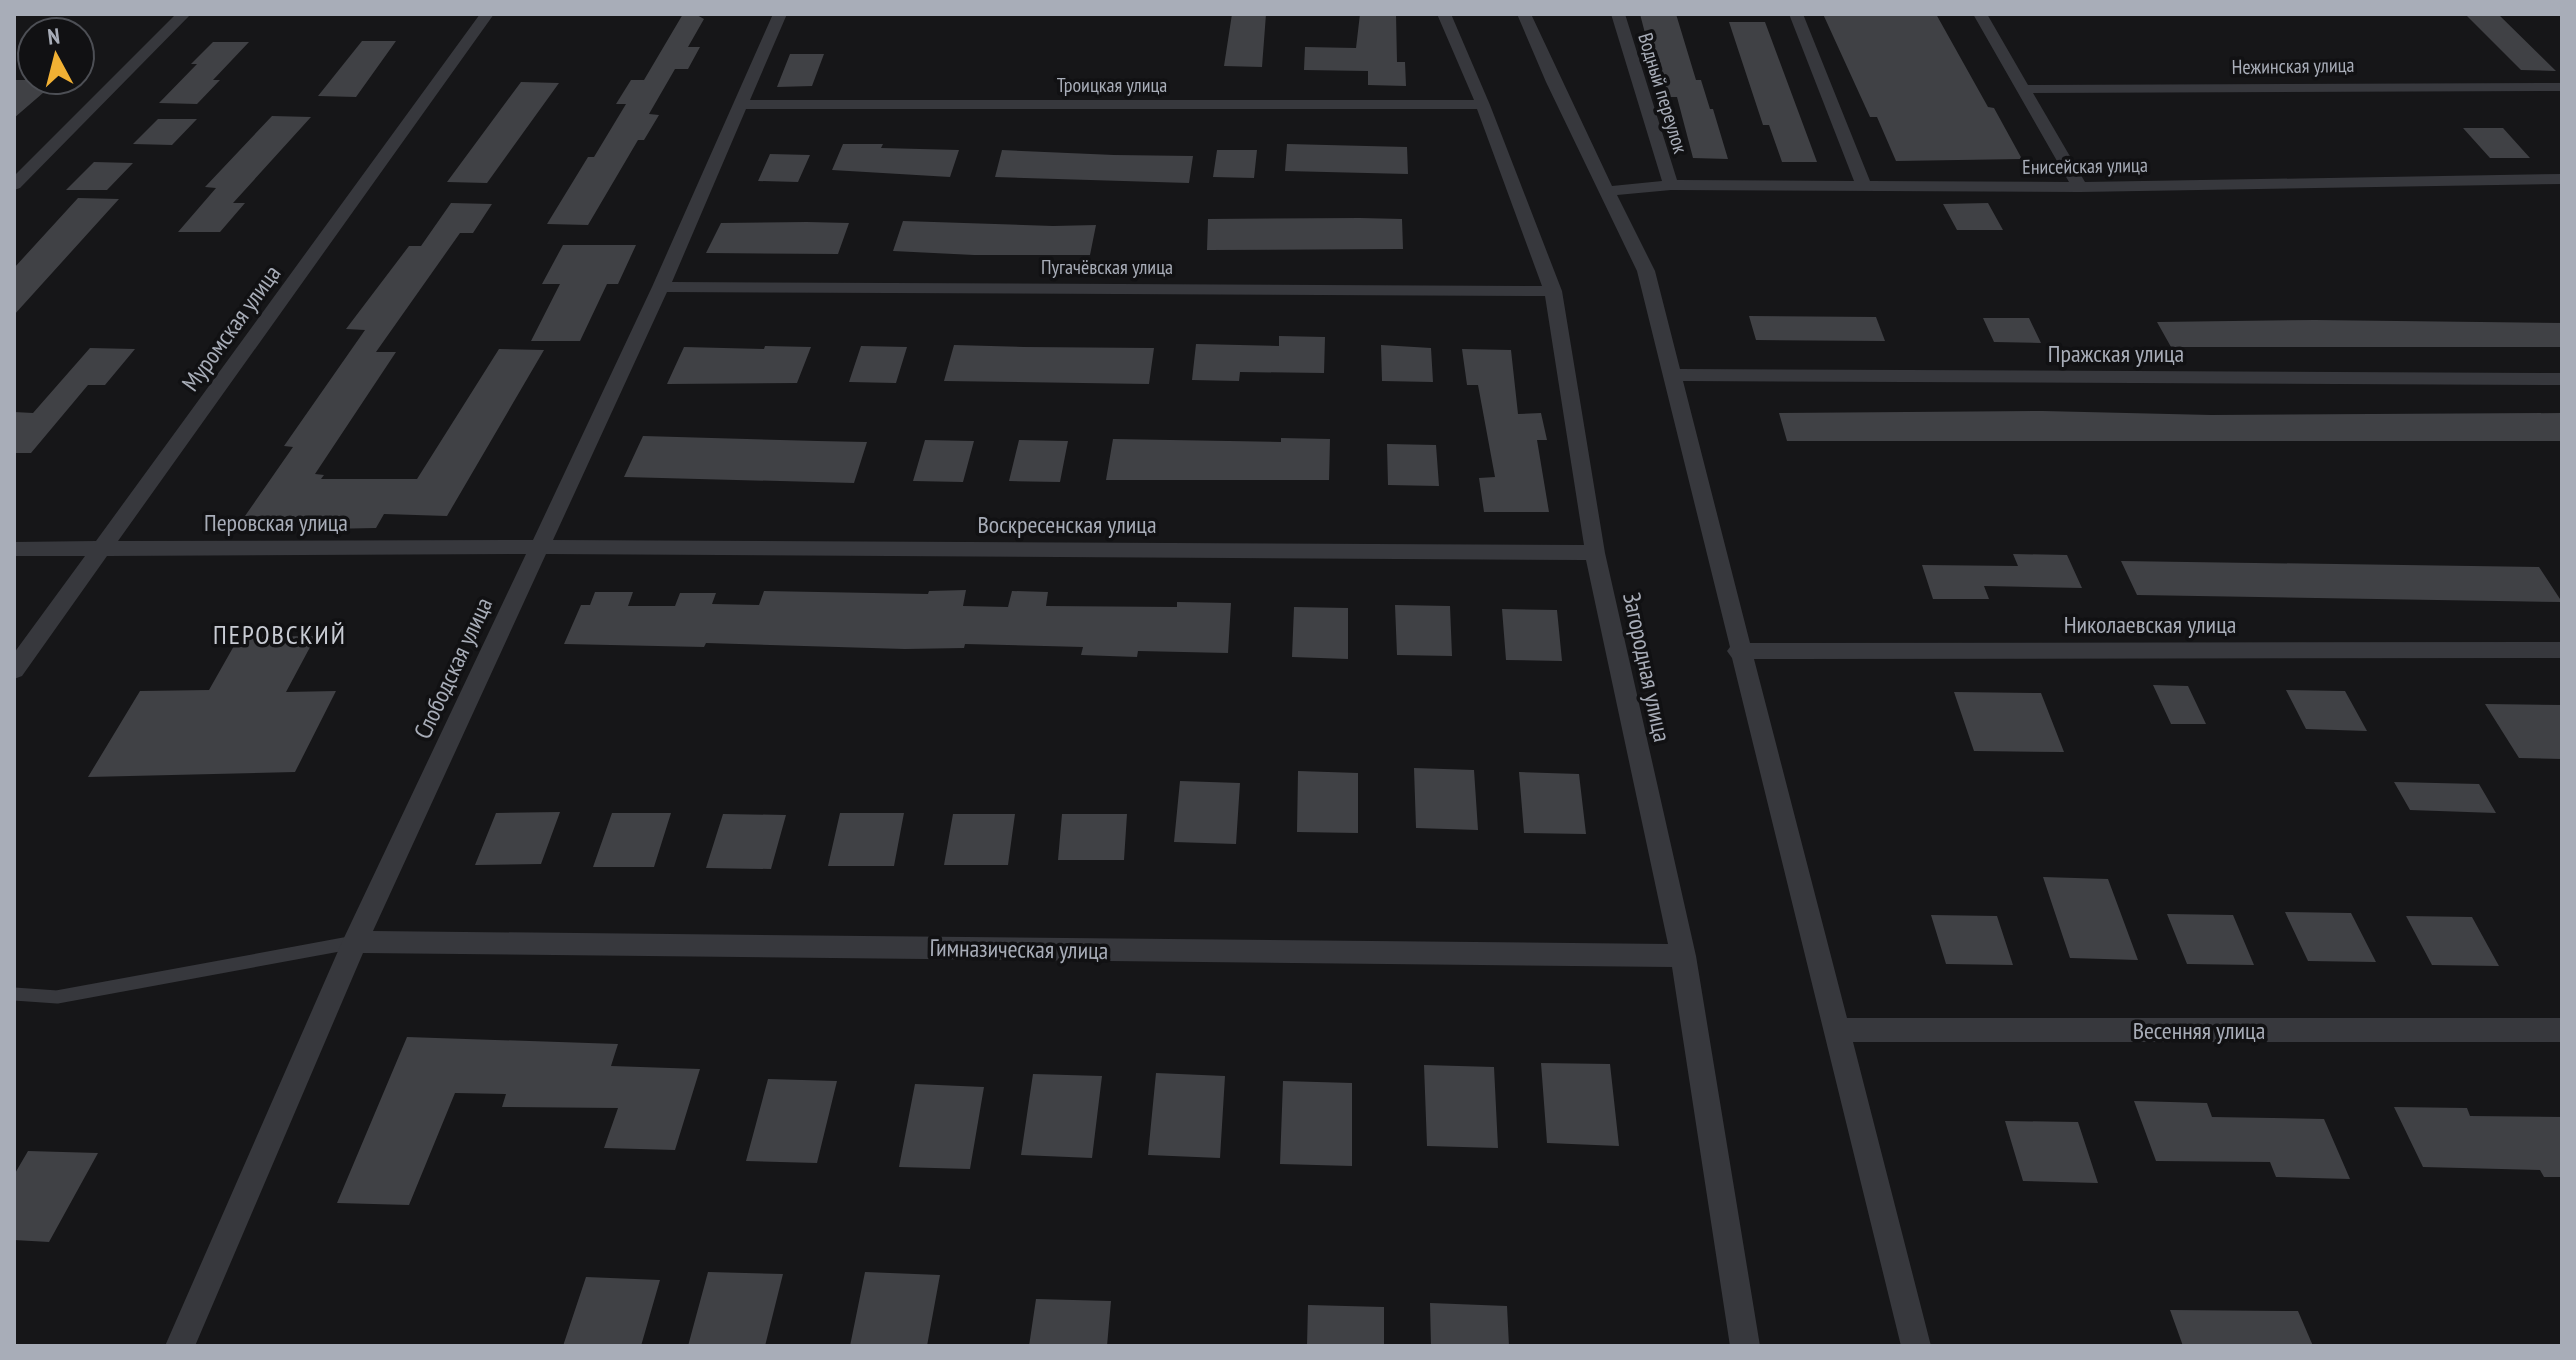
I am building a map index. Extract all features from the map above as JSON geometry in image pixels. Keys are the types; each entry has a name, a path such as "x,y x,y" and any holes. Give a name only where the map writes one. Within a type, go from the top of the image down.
{"street":[{"path":"14,185 184,14"},
{"name":"Муромская улица","path":"14,670 487,14"},
{"name":"Слободская улица","path":"180,1346 355,942 661,287 780,14"},
{"name":"Загородная улица","path":"1444,14 1483,105 1553,291 1595,553 1683,956 1745,1346"},
{"path":"1524,14 1553,82 1646,271 1738,651 1916,1346"},
{"name":"Водный переулок","path":"1618,14 1671,185"},
{"path":"1796,14 1864,187"},
{"path":"1980,14 2080,187"},
{"name":"Нежинская улица","path":"2025,89 2380,85 2562,87"},
{"name":"Троицкая улица","path":"740,104 1483,105"},
{"name":"Енисейская улица","path":"1609,191 1671,185 2080,187 2562,179"},
{"name":"Пугачёвская улица","path":"661,287 1553,291"},
{"name":"Пражская улица","path":"1671,375 2562,379"},
{"name":"Перовская улица","path":"14,549 538,547"},
{"name":"Воскресенская улица","path":"538,547 1595,553"},
{"name":"Николаевская улица","path":"1738,651 2562,650"},
{"name":"Гимназическая улица","path":"355,942 1683,956"},
{"name":"Весенняя улица","path":"1836,1030 2562,1030"}],"lane":[{"path":"14,994 57,997 174,979 286,953 355,942"}],"building":[{"path":"683,14 695,14 704,19 688,47 700,47 688,69 675,69 649,114 659,115 644,140 638,140 588,225 547,224 588,157 594,157 626,104 616,104 631,80 644,80"},
{"path":"1232,14 1266,14 1262,67 1224,66"},
{"path":"1360,14 1396,14 1397,62 1405,62 1406,86 1368,85 1368,71 1304,70 1305,47 1356,48"},
{"path":"1640,14 1676,14 1696,80 1701,80 1710,109 1713,109 1728,159 1693,158 1677,97 1667,97 1658,64 1653,64"},
{"path":"1823,14 1936,14 1988,107 1994,108 2022,159 1896,161 1877,117 1870,117"},
{"path":"2465,14 2498,14 2556,71 2521,70"},
{"path":"1729,22 1765,22 1817,162 1782,162 1769,125 1763,125"},
{"path":"362,41 396,41 356,97 318,96"},
{"path":"213,42 249,42 213,80 220,80 197,104 159,103 197,64 191,64"},
{"path":"790,54 824,54 812,86 777,87"},
{"path":"16,80 16,96 39,96 14,118"},
{"path":"521,82 559,83 487,183 447,182"},
{"path":"272,116 311,117 233,203 245,203 220,232 178,232 216,188 205,187"},
{"path":"158,119 197,119 172,145 133,144"},
{"path":"2463,128 2503,128 2530,158 2490,158"},
{"path":"843,144 959,150 950,177 832,170"},
{"path":"1287,144 1407,147 1408,174 1285,171"},
{"path":"1002,150 1193,156 1189,183 995,177"},
{"path":"1217,150 1257,150 1254,178 1213,177"},
{"path":"770,154 810,155 798,182 758,181"},
{"path":"94,162 133,163 107,190 66,190"},
{"path":"78,198 119,199 14,315 14,268"},
{"path":"451,203 492,204 473,233 460,233 376,352 396,352 315,474 324,475 321,479 417,479 499,349 544,350 447,516 384,514 376,528 326,529 332,518 245,516 293,447 284,446 365,330 346,329 409,246 421,246"},
{"path":"1988,203 2003,230 1957,230 1943,204"},
{"path":"1208,219 1402,219 1403,249 1207,250"},
{"path":"903,221 1096,225 1090,255 974,255 893,251"},
{"path":"721,223 849,223 838,254 706,253"},
{"path":"563,245 636,245 618,284 607,284 580,341 531,341 560,284 542,284"},
{"path":"1749,316 1876,317 1885,341 1756,340"},
{"path":"1983,318 2029,318 2041,343 1994,342"},
{"path":"2157,322 2562,323 2562,347 2171,347"},
{"path":"1279,336 1325,337 1324,373 1240,372 1239,381 1192,380 1196,344 1279,346"},
{"path":"954,345 1154,348 1149,384 944,381"},
{"path":"1381,345 1431,348 1433,382 1382,381"},
{"path":"765,346 811,347 797,383 667,384 684,347 764,349"},
{"path":"861,346 907,347 896,383 849,382"},
{"path":"90,348 135,349 105,385 88,385 31,453 14,453 14,412 33,413"},
{"path":"1462,349 1511,350 1518,414 1541,413 1547,440 1537,440 1549,512 1484,512 1479,478 1495,477 1478,385 1467,385"},
{"path":"2043,411 2211,415 2562,413 2562,441 1787,441 1779,413"},
{"path":"643,436 867,442 854,483 624,477"},
{"path":"1281,438 1330,439 1329,480 1106,480 1113,439 1281,442"},
{"path":"925,440 974,441 963,482 913,481"},
{"path":"1019,440 1068,441 1060,482 1009,481"},
{"path":"1387,444 1436,445 1439,486 1388,485"},
{"path":"2013,554 2067,555 2082,588 1984,586 1989,599 1933,599 1922,565 2018,566"},
{"path":"2121,561 2539,567 2562,602 2137,595"},
{"path":"966,590 963,606 1008,607 1012,591 1048,592 1046,606 1177,607 1177,602 1231,603 1228,653 1138,651 1137,657 1081,655 1083,647 965,644 964,648 905,649 706,643 704,647 564,644 581,605 590,605 595,592 633,592 628,606 675,606 680,593 716,593 712,604 759,605 764,591 928,594 929,591"},
{"path":"1395,605 1450,606 1452,656 1397,655"},
{"path":"1294,607 1348,608 1348,659 1292,657"},
{"path":"1502,609 1557,610 1562,661 1506,660"},
{"path":"316,636 286,692 336,691 295,772 88,777 140,691 209,690 239,637"},
{"path":"2153,685 2188,686 2206,724 2171,724"},
{"path":"2286,690 2345,691 2367,731 2306,729"},
{"path":"1954,692 2041,693 2064,752 1974,751"},
{"path":"2485,704 2562,705 2562,759 2519,758"},
{"path":"1414,768 1474,770 1478,830 1416,828"},
{"path":"1298,771 1358,773 1358,833 1297,832"},
{"path":"1519,772 1579,774 1586,834 1524,833"},
{"path":"1180,781 1240,783 1236,844 1174,842"},
{"path":"2394,782 2479,784 2496,813 2410,810"},
{"path":"560,812 541,864 475,865 496,813"},
{"path":"612,813 671,813 654,867 593,867"},
{"path":"840,813 904,813 894,866 828,866"},
{"path":"723,814 786,815 771,869 706,868"},
{"path":"953,814 1015,814 1008,865 944,865"},
{"path":"1062,814 1127,814 1124,860 1058,860"},
{"path":"2043,877 2108,879 2138,960 2070,958"},
{"path":"2285,912 2351,913 2376,962 2308,961"},
{"path":"2167,914 2233,915 2254,965 2187,964"},
{"path":"1931,915 1997,916 2013,965 1946,964"},
{"path":"2406,916 2472,917 2499,966 2432,965"},
{"path":"407,1037 618,1044 611,1066 700,1069 675,1150 604,1148 618,1108 502,1107 506,1094 455,1093 409,1205 337,1203"},
{"path":"1541,1063 1610,1064 1619,1146 1547,1143"},
{"path":"1424,1065 1494,1067 1498,1148 1427,1146"},
{"path":"1156,1073 1225,1076 1220,1158 1148,1155"},
{"path":"1033,1074 1102,1076 1092,1158 1021,1155"},
{"path":"768,1079 837,1081 817,1163 746,1161"},
{"path":"1283,1081 1352,1083 1352,1166 1280,1164"},
{"path":"915,1084 984,1087 970,1169 899,1167"},
{"path":"2134,1101 2207,1103 2212,1117 2324,1119 2350,1179 2276,1177 2270,1162 2156,1161"},
{"path":"2394,1107 2467,1108 2470,1116 2562,1117 2562,1177 2544,1177 2540,1170 2423,1167"},
{"path":"2005,1121 2078,1122 2098,1183 2023,1181"},
{"path":"28,1151 98,1153 49,1242 14,1240 14,1175"},
{"path":"708,1272 783,1274 765,1346 688,1346"},
{"path":"865,1272 940,1275 927,1346 850,1346"},
{"path":"586,1277 660,1280 641,1346 563,1346"},
{"path":"1036,1299 1111,1301 1107,1346 1029,1346"},
{"path":"1430,1303 1507,1306 1509,1346 1431,1346"},
{"path":"1308,1305 1384,1307 1384,1346 1307,1346"},
{"path":"2170,1310 2298,1311 2313,1346 2183,1346"}],"district":[{"name":"ПЕРОВСКИЙ","path":"280,634"}]}
